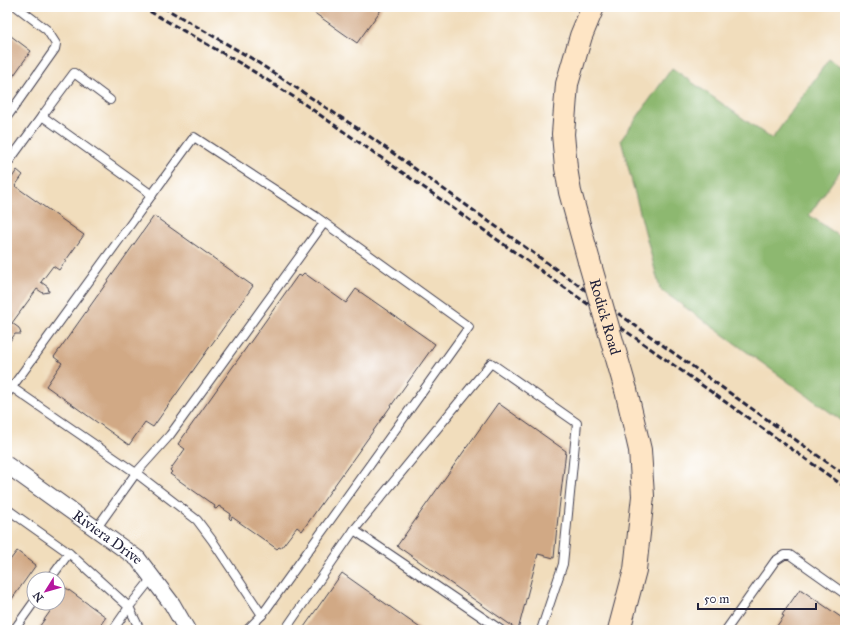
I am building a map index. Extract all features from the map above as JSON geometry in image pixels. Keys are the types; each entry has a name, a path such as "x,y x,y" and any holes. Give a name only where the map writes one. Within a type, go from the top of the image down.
{"street":[{"name":"Rodick Road","path":"593,7 581,36 567,84 563,134 570,192 626,390 640,450 643,496 635,570 619,630"},
{"name":"Riviera Drive","path":"7,465 138,559 172,604 187,630"}],"lane":[{"path":"7,117 55,49 56,44 47,30 17,7"},
{"path":"7,164 74,73 110,100"},
{"path":"42,116 152,195"},
{"path":"247,630 262,615 469,326 324,223 194,137 9,388 136,473 196,520 212,540 262,615"},
{"path":"96,529 136,473 170,435 324,223"},
{"path":"285,630 354,530 491,362 577,423 563,564 541,630"},
{"path":"7,509 69,553 130,607 140,630"},
{"path":"354,530 501,630"},
{"path":"56,571 69,553"},
{"path":"726,630 775,560 784,555 790,555 845,594"},
{"path":"113,630 152,578"},
{"path":"14,630 28,611"}],"green space":[{"path":"829,59 845,71 845,164 809,215 845,240 845,423 660,289 621,140 672,68 772,139"}],"building":[{"path":"306,7 383,7 357,43"},
{"path":"7,33 31,51 7,85"},
{"path":"17,170 23,175 15,186 84,235 59,270 53,266 41,282 48,287 49,292 43,293 37,289 12,323 19,328 21,334 15,334 7,345 7,185"},
{"path":"154,216 253,286 153,427 145,422 129,445 46,386 62,363 54,357"},
{"path":"304,273 346,303 356,289 435,344 302,531 297,527 281,548 279,547 277,549 232,517 231,520 229,518 231,514 219,506 216,509 214,508 215,506 170,474 172,472 170,470 185,449 178,444 298,275 301,276"},
{"path":"498,403 566,451 554,558 538,554 518,630 397,546"},
{"path":"17,551 36,565 32,571 26,571 26,579 7,606 7,564"},
{"path":"342,573 423,630 302,630"},
{"path":"66,588 106,617 97,630 37,630 50,611 66,611"},
{"path":"800,589 845,620 845,630 774,630 784,616 782,615"}],"railway":[{"path":"142,7 245,66 300,101 845,487"},
{"path":"163,7 251,58 369,136 845,475"}]}
